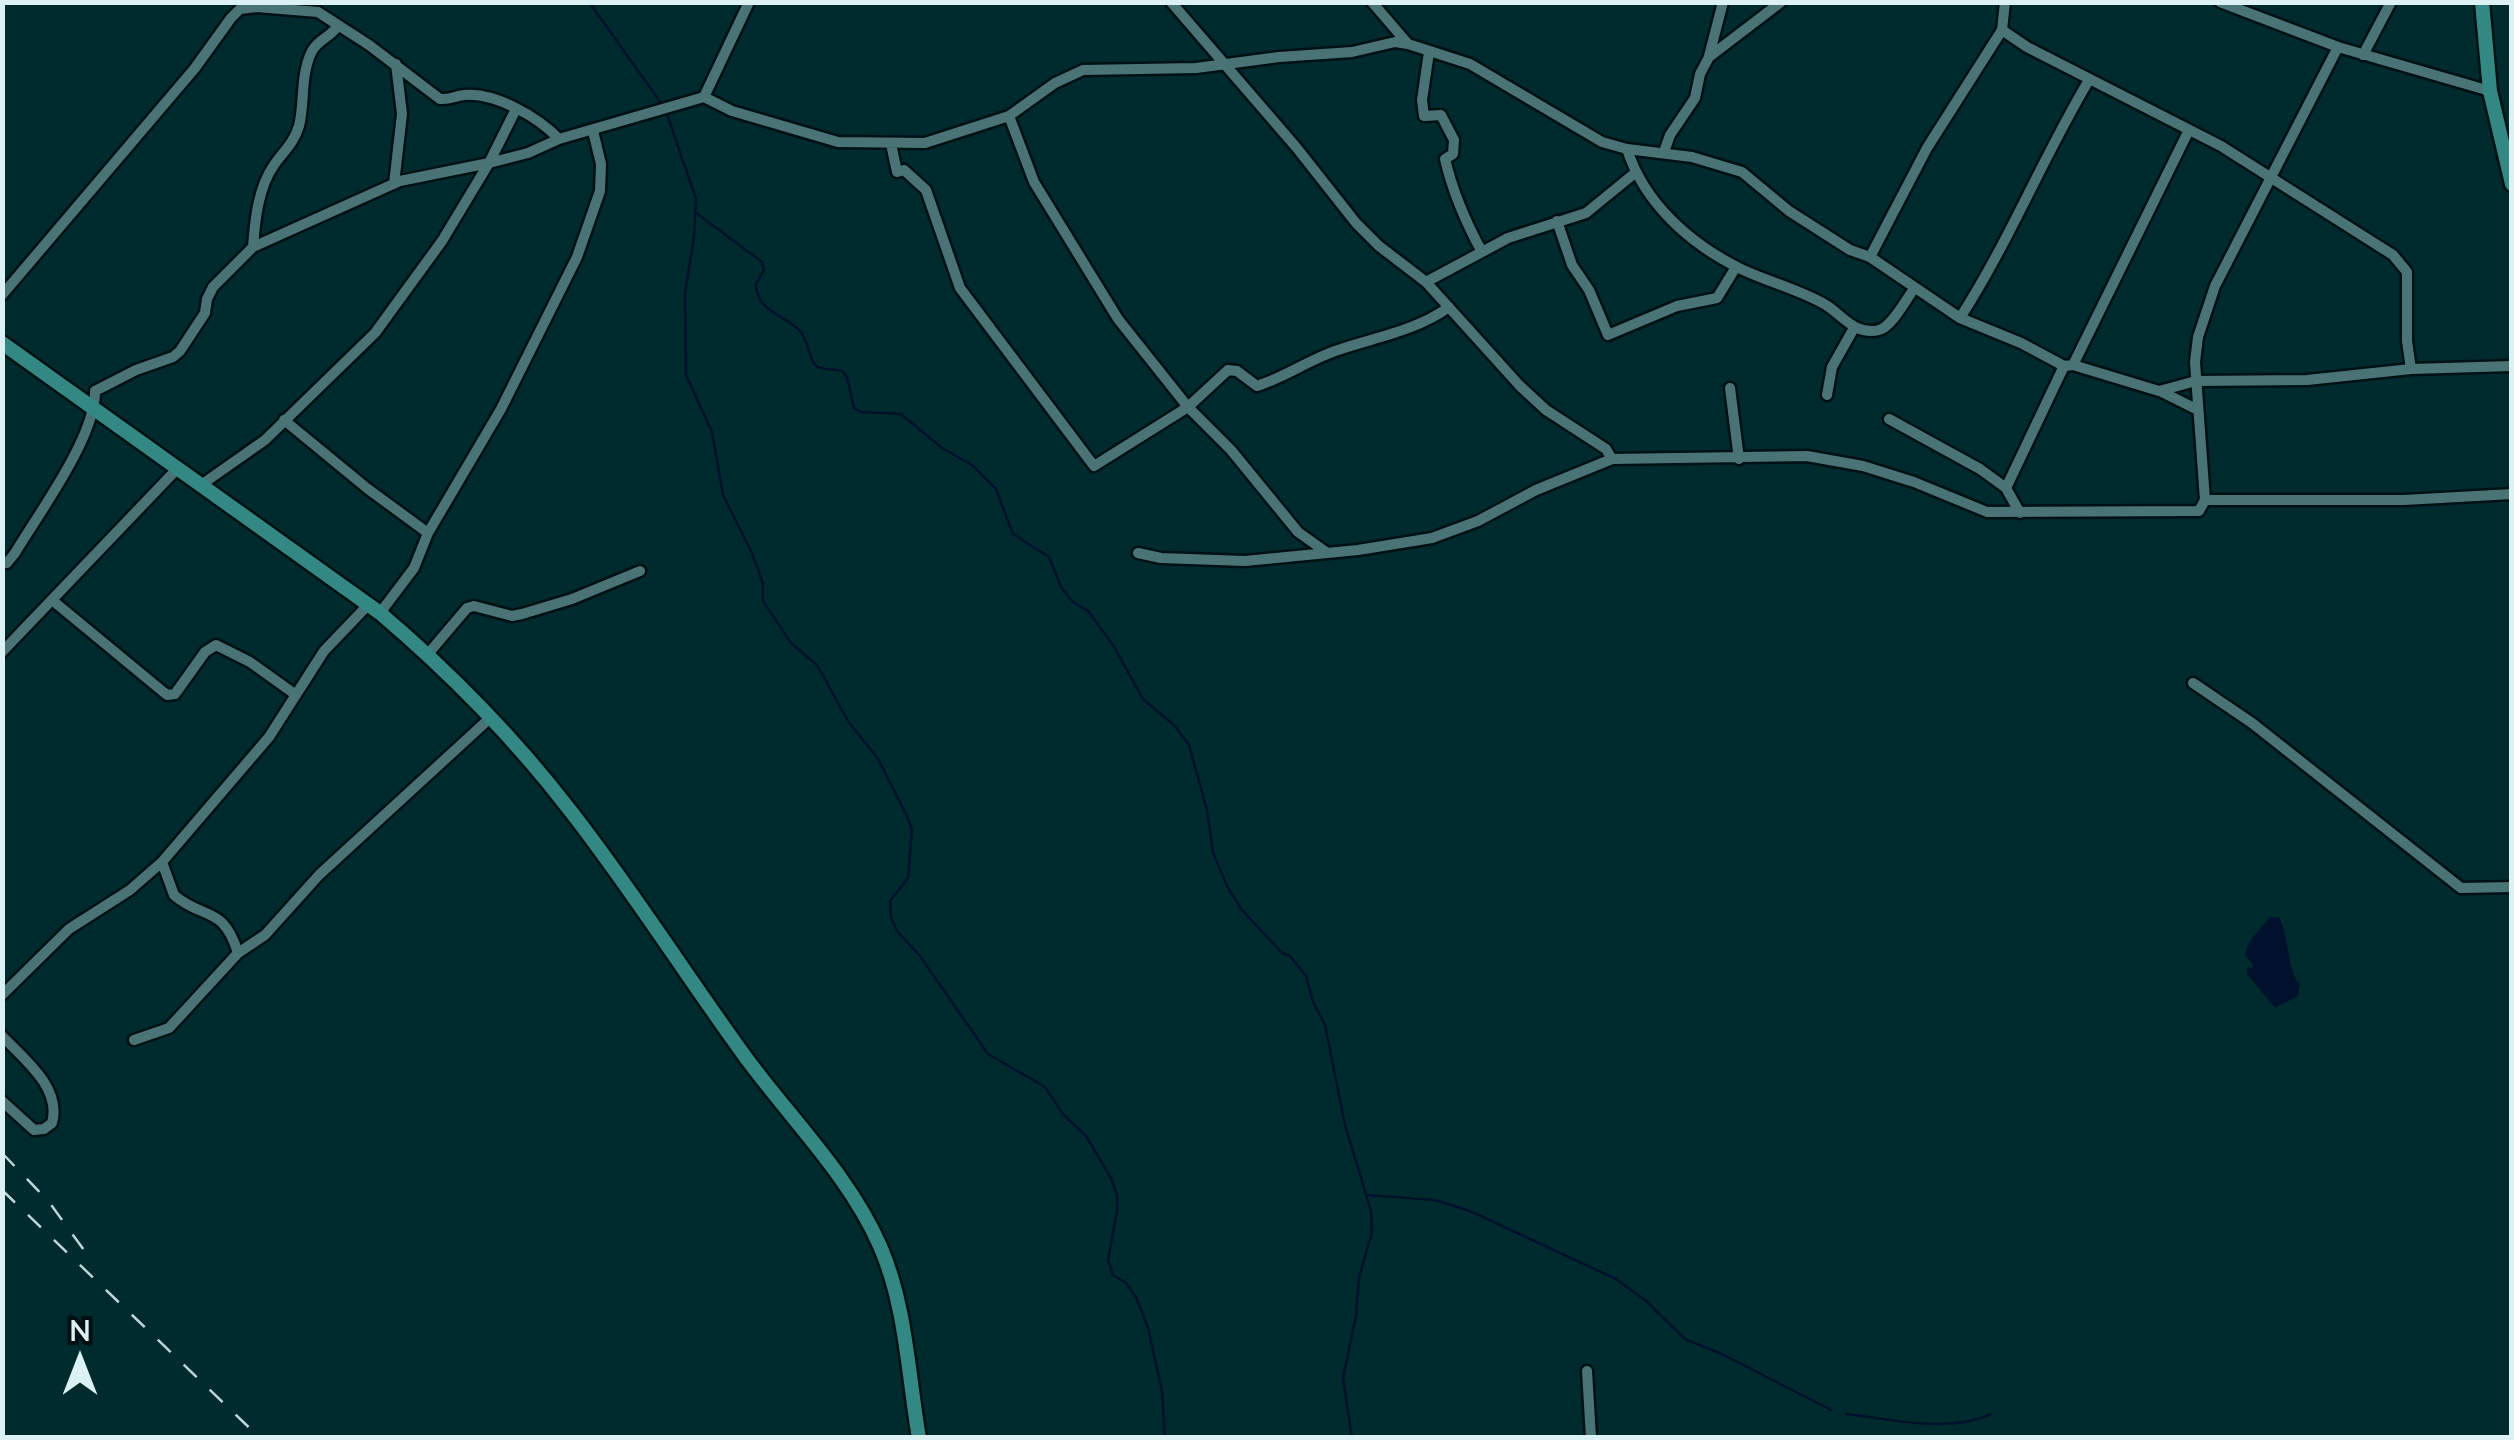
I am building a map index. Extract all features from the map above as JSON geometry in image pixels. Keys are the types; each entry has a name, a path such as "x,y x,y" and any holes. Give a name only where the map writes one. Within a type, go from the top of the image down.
{"street":[{"path":"704,97 749,2"},
{"path":"1172,2 1356,223 1426,282 1546,410 1606,449 1612,459"},
{"path":"1372,2 1408,44"},
{"path":"1664,152 1670,135 1695,98 1722,2"},
{"path":"1709,57 1781,2"},
{"path":"1870,257 1927,148 2002,30 2005,2"},
{"path":"2220,2 2338,47 2490,92"},
{"path":"2363,55 2390,2"},
{"path":"2482,2 2490,92 2512,184"},
{"path":"2,296 240,10 259,5 318,12 440,99 446,101 466,94 516,109 559,138"},
{"path":"253,247 266,184 298,127 300,93 310,55 319,40 338,25"},
{"path":"2002,30 2089,80 2221,146 2404,264 2411,369"},
{"path":"2,562 7,563 31,527 96,412 96,391 136,370 174,358 206,314 213,288 253,247 394,184 528,153 559,138 704,97 732,111 838,142 925,144 1009,116 1055,83 1083,70 1178,69 1338,54 1377,44 1408,44 1470,64 1602,142 1664,152 1742,172 1789,211 1850,250 1870,257 1960,318 2068,365 2159,391 2198,410"},
{"path":"1138,553 1161,558 1245,561 1401,544 1455,531 1536,490 1612,459 1807,456 1864,466 1987,512 2200,511 2205,500 2196,381 2198,338 2211,298 2338,47"},
{"path":"1429,52 1422,100 1424,116 1441,115 1450,130 1454,148 1445,159 1452,190 1482,252"},
{"path":"394,184 402,114 396,64"},
{"path":"1960,318 1986,277 2089,80"},
{"path":"200,485 265,440 375,333 442,241 516,109"},
{"path":"1009,116 1050,212 1118,319 1188,407 1231,450 1298,532 1327,553"},
{"path":"2,994 69,929 130,890 162,862 269,737 324,651 374,609 414,568 428,532 501,409 577,258 600,191 601,164 592,131"},
{"path":"2006,488 2188,132"},
{"path":"891,144 897,172 904,170 926,190 960,288 1094,466 1188,407 1228,370 1237,371 1257,386 1335,351 1398,333 1438,316 1450,306"},
{"path":"1627,149 1634,174 1670,221 1736,267 1828,306 1854,328 1880,330 1914,289"},
{"path":"1426,282 1528,230 1586,213 1634,174"},
{"path":"1557,222 1572,265 1589,290 1608,335 1677,306 1717,298 1736,267"},
{"path":"1827,395 1832,368 1854,328"},
{"path":"2,343 374,609 428,654 518,746 568,808 747,1059 860,1208 879,1243 897,1295 919,1438"},
{"path":"2159,391 2196,381 2307,380 2411,369 2512,366"},
{"path":"1730,388 1739,459"},
{"path":"1889,419 1980,469 2006,488 2020,513"},
{"path":"284,420 428,532"},
{"path":"2,652 177,470"},
{"path":"2205,500 2404,500 2512,494"},
{"path":"428,654 467,608 474,606 512,616 572,599 640,571"},
{"path":"52,600 167,695 174,694 205,652 216,645 250,662 296,695"},
{"path":"2193,683 2252,723 2461,888 2512,888"},
{"path":"134,1040 169,1028 238,953 264,934 319,875 489,719"},
{"path":"162,862 174,895 216,916 232,936 238,953"},
{"path":"2,1036 44,1082 54,1099 52,1123 34,1130 2,1101"},
{"path":"1586,1371 1591,1438"}],"water":[{"path":"2270,917 2279,917 2300,984 2298,996 2275,1008 2247,974 2247,967 2253,965 2245,955 2249,942"}],"waterway":[{"path":"589,2 661,103"},
{"path":"667,114 696,199 685,293 686,375 712,432 723,495 752,553 763,584 763,601 791,643 817,665 848,721 878,759 907,816 912,830 908,878 890,901 897,931 920,956 988,1054 1045,1087 1063,1114 1086,1136 1111,1178 1117,1211 1108,1260 1113,1275 1126,1283 1136,1297 1148,1328 1162,1391 1165,1438"},
{"path":"695,212 762,262 764,270 756,284 761,301 799,330 818,367 842,371 854,408 861,412 901,414 942,448 972,465 996,489 1013,534 1049,557 1061,587 1073,602 1088,611 1113,645 1143,699 1174,725 1189,745 1207,810 1213,853 1228,888 1242,910 1306,976 1325,1025 1345,1125 1371,1211 1372,1233 1359,1277 1356,1316 1343,1378 1352,1438"},
{"path":"1366,1195 1435,1200 1470,1211 1616,1279 1645,1300 1685,1339 1831,1410"},
{"path":"1846,1414 1938,1424 1991,1414"}],"railway":[{"path":"2,1153 49,1202 92,1261"},
{"path":"2,1190 260,1438"}]}
